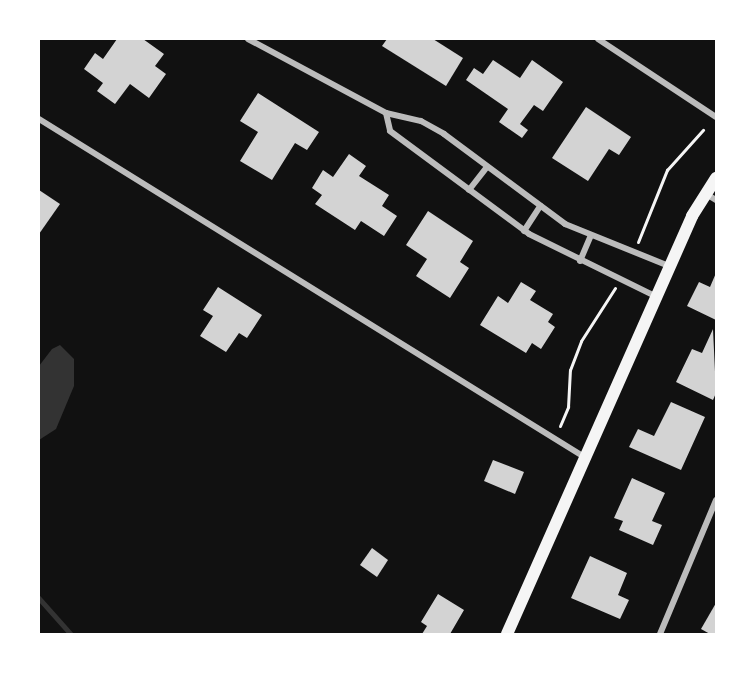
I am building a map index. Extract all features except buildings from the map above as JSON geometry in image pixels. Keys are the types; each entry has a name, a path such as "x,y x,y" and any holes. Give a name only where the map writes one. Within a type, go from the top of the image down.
{"main road":[{"path":"507,634 587,459 670,267 711,197 716,178"}],"street":[{"path":"248,39 386,113 421,121 565,224 670,267"},
{"path":"598,39 716,117"},
{"path":"386,113 390,131 524,231 580,261 657,297"},
{"path":"39,118 587,459"},
{"path":"469,190 487,167"},
{"path":"524,231 540,206"},
{"path":"580,261 591,235"},
{"path":"660,634 716,500"}],"shaded area":[{"path":"60,345 74,359 74,386 56,429 39,440 39,366 52,349"}],"waterway":[{"path":"39,598 71,634"}]}
